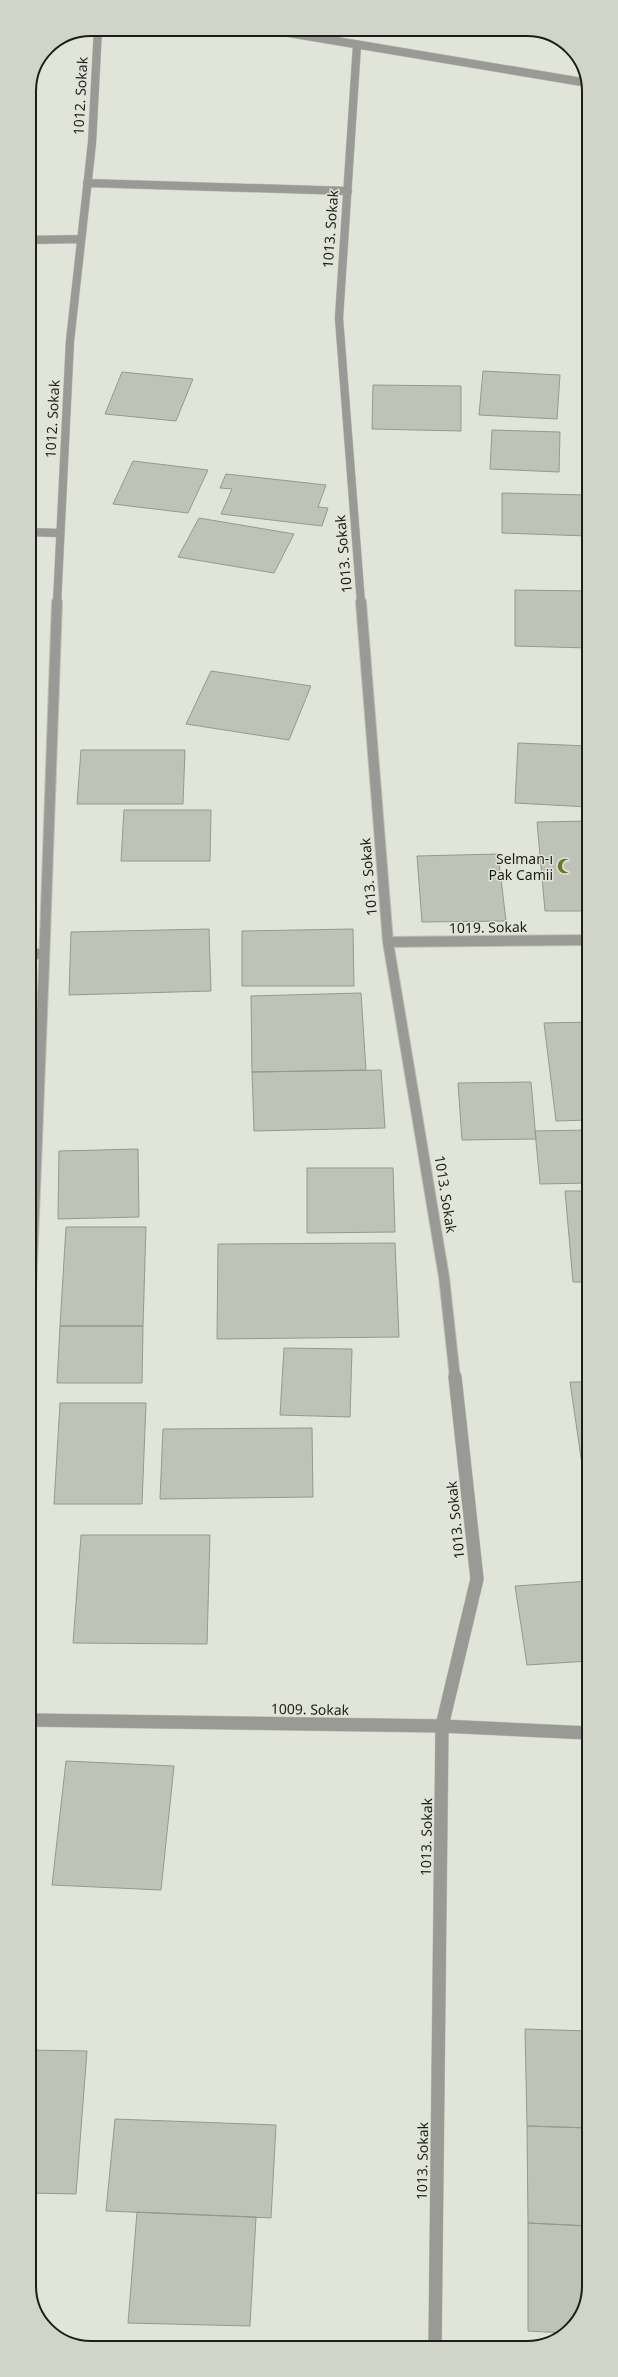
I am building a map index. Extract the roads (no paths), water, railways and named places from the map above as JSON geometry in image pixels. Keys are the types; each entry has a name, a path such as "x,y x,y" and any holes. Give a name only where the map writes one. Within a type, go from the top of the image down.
{"street":[{"name":"1012. Sokak","path":"36,1148 43,954 49,868 59,533 70,342 92,143 98,36"},
{"path":"305,36 581,82"},
{"name":"1013. Sokak","path":"357,45 339,318 388,942 444,1277 477,1579 442,1726 435,2341"},
{"path":"87,183 348,191"},
{"path":"36,240 81,239"},
{"path":"36,532 59,533"},
{"name":"1019. Sokak","path":"388,942 582,940"},
{"path":"36,954 43,954"},
{"name":"1009. Sokak","path":"36,1720 442,1726 582,1733"}],"place":[{"name":"Selman-ı Pak Camii","path":"565,866"}]}
